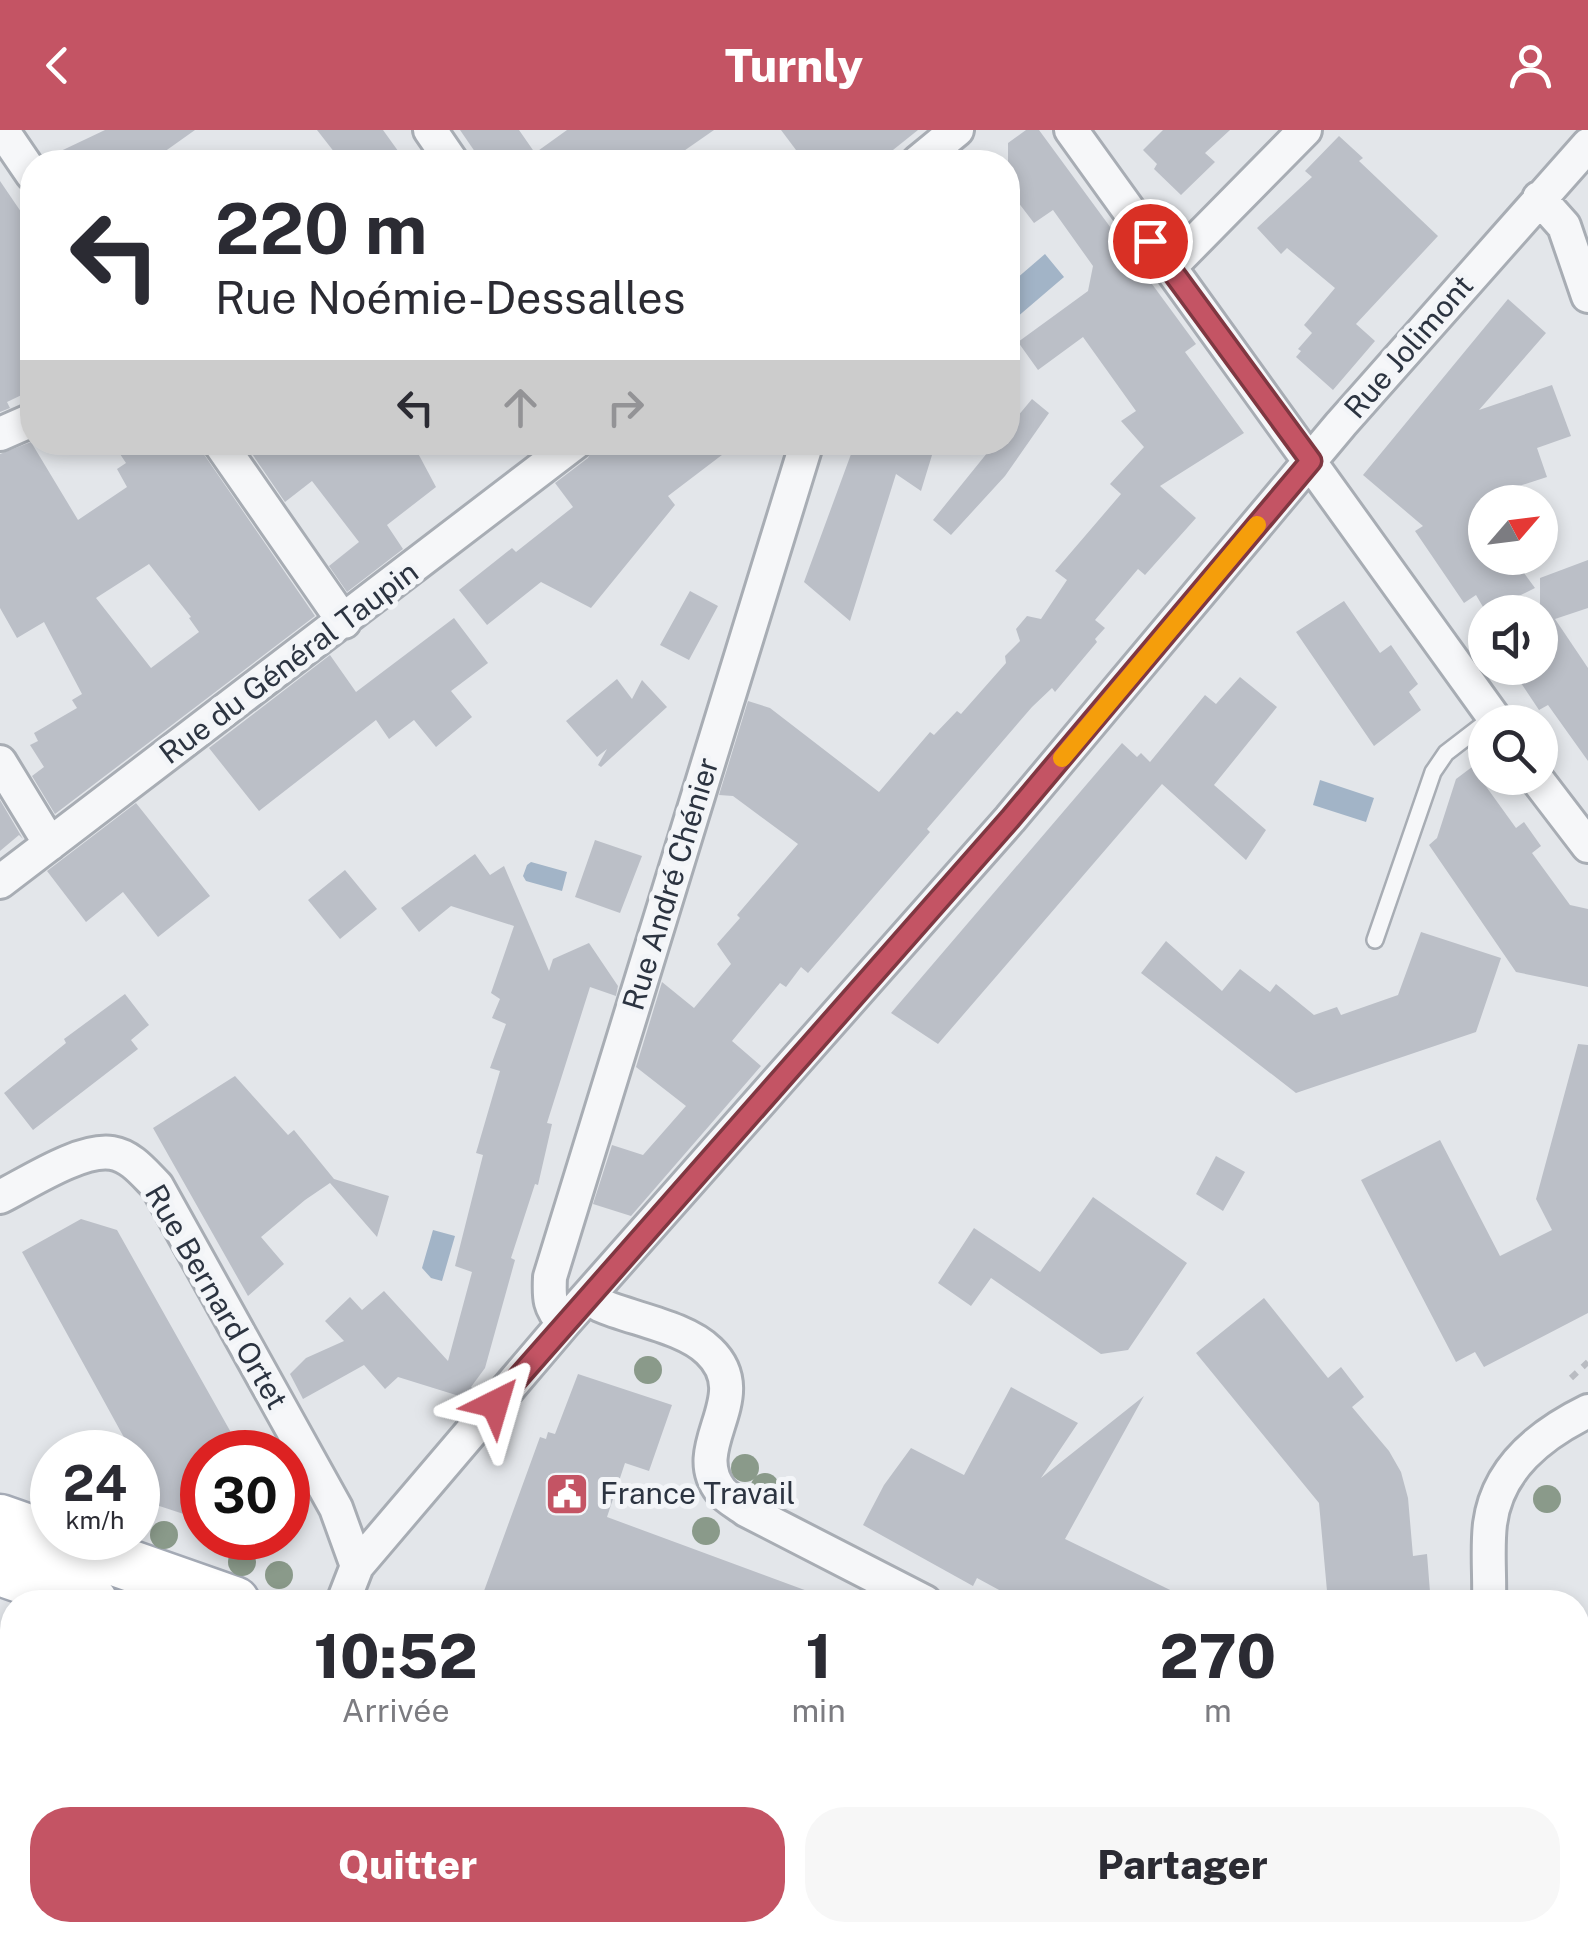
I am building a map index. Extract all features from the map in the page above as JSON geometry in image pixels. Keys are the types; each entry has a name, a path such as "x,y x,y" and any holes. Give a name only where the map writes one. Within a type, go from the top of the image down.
{"main road":[{"path":"0,1520 200,1590"},
{"path":"0,1570 58,1590"}],"street":[{"path":"2,130 20,156"},
{"path":"933,150 958,130"},
{"path":"1071,130 1311,461 1479,705"},
{"path":"1169,268 1305,130"},
{"name":"Rue Jolimont","path":"348,1590 357,1566 564,1323 1010,819 1311,461 1588,146"},
{"path":"1540,198 1564,226 1588,296"},
{"path":"227,455 344,622"},
{"name":"Rue du Général Taupin","path":"0,882 559,455"},
{"name":"Rue André Chénier","path":"564,1323 549,1300 550,1277 803,455"},
{"path":"0,762 50,844"},
{"path":"1549,795 1588,846"},
{"name":"Rue Bernard Ortet","path":"0,1197 84,1155 112,1153 134,1163 146,1174 157,1186 336,1508 357,1566"},
{"path":"591,1295 600,1305 689,1338 710,1352 724,1374 728,1394 711,1447 711,1472 722,1492 746,1510 902,1590"},
{"path":"1489,1590 1490,1522 1504,1481 1526,1449 1588,1410"}],"lane":[{"path":"1375,940 1433,772 1446,753 1468,737"}],"water":[{"path":"1045,254 1064,277 1020,315 1020,276"},
{"path":"1320,780 1374,798 1366,822 1313,805"},
{"path":"531,862 567,872 562,891 526,881 523,876"},
{"path":"433,1230 455,1236 442,1281 431,1278 422,1268"}],"building":[{"path":"105,130 195,130 167,150 63,150"},
{"path":"317,130 383,130 397,150 333,150"},
{"path":"460,130 519,130 533,150 474,150"},
{"path":"567,130 714,130 685,150 539,150"},
{"path":"781,130 918,130 893,150 796,150"},
{"path":"1026,130 1039,130 1196,344 1185,352 1244,433 1160,486 1196,518 1145,575 1138,569 1095,620 1105,628 1095,639 1097,642 1055,692 1052,688 1032,707 808,973 801,967 786,987 780,983 732,1041 761,1066 631,1216 593,1204 612,1145 643,1155 686,1106 636,1067 662,982 694,1008 731,964 717,944 798,844 733,796 719,795 748,701 770,708 879,792 930,732 934,735 957,711 961,714 1006,663 1005,656 1020,641 1016,629 1027,616 1041,619 1067,580 1055,571 1121,494 1110,484 1144,447 1121,421 1136,411 1083,337 1038,370 1020,345 1020,341 1088,291 1093,266 1053,210 1034,223 1020,205 1020,150 1008,150 1008,143"},
{"path":"1163,130 1230,130 1205,153 1215,162 1181,195 1154,169 1157,164 1143,150"},
{"path":"1339,136 1363,158 1359,161 1438,236 1356,324 1375,341 1333,390 1296,357 1312,333 1304,325 1335,288 1287,248 1281,254 1257,228 1312,177 1305,171"},
{"path":"0,181 20,210 20,396 7,402 10,408 0,412"},
{"path":"1508,299 1546,333 1479,410 1552,385 1571,436 1537,448 1547,477 1522,485 1468,485 1468,575 1525,575 1535,588 1521,595 1468,595 1464,603 1415,531 1423,526 1363,475"},
{"path":"1032,399 1049,413 1020,455 1020,414"},
{"path":"20,446 20,455 39,455 78,520 127,487 117,469 126,463 121,455 204,455 315,616 55,814 32,776 44,767 30,745 38,741 34,733 77,708 72,700 82,694 44,622 17,638 0,608 0,454","holes":["149,564 199,632 151,668 96,598"]},
{"path":"253,455 419,455 436,487 387,525 403,549 347,592 329,566 359,542 312,481 285,502"},
{"path":"722,455 668,496 675,505 591,608 541,582 487,625 459,590 573,507 555,483 588,458"},
{"path":"851,455 932,455 921,491 896,474 850,621 804,582"},
{"path":"986,455 1020,455 951,535 933,520"},
{"path":"1588,560 1588,608 1558,618 1558,595 1540,595 1540,578 1558,575 1558,571"},
{"path":"690,591 718,606 689,660 660,645"},
{"path":"1344,601 1380,653 1391,645 1418,684 1409,692 1421,710 1374,746 1296,632"},
{"path":"454,618 488,663 451,691 472,717 436,747 414,720 389,739 376,720 259,811 209,748 330,655 356,692"},
{"path":"1558,623 1588,668 1588,761 1558,719 1558,705 1536,705 1522,685 1558,685"},
{"path":"1240,677 1277,707 1214,785 1266,830 1246,860 1162,784 938,1044 891,1013 1122,743 1137,757 1141,753 1150,762 1205,695 1216,704"},
{"path":"617,679 632,699 642,680 667,707 601,767 598,765 607,749 597,757 566,721"},
{"path":"1468,770 1468,795 1492,795 1516,828 1524,822 1541,846 1532,853 1570,905 1588,909 1588,987 1516,972 1429,845 1437,838 1456,779"},
{"path":"0,800 23,839 19,835 0,851"},
{"path":"136,803 210,896 158,937 123,892 86,922 47,871"},
{"path":"595,840 642,856 620,913 575,897"},
{"path":"475,854 490,875 504,866 549,971 553,959 589,943 618,986 616,996 590,987 547,1123 552,1124 538,1185 535,1184 511,1258 515,1260 485,1368 471,1387 478,1394 472,1400 398,1377 385,1389 364,1365 303,1399 290,1374 306,1358 344,1341 325,1321 350,1297 362,1310 384,1291 448,1361 472,1272 455,1266 483,1155 476,1153 500,1071 490,1068 506,1024 492,1018 500,999 491,993 514,926 451,906 419,932 401,908"},
{"path":"345,870 377,909 340,939 308,900"},
{"path":"1421,932 1501,958 1476,1032 1296,1093 1141,973 1166,941 1222,991 1240,969 1270,992 1276,984 1314,1015 1337,1007 1341,1015 1398,995"},
{"path":"125,994 149,1025 131,1040 138,1049 33,1130 4,1093 66,1043 64,1039"},
{"path":"1578,1044 1588,1045 1588,1313 1484,1367 1475,1352 1456,1362 1361,1180 1440,1140 1500,1256 1552,1230 1536,1199"},
{"path":"235,1076 288,1135 294,1130 334,1179 389,1196 377,1237 330,1183 305,1200 261,1237 284,1264 248,1296 153,1128"},
{"path":"1216,1156 1245,1172 1223,1211 1196,1194"},
{"path":"1093,1197 1187,1263 1128,1350 1101,1354 991,1278 971,1306 938,1283 974,1228 1040,1272"},
{"path":"81,1219 117,1230 230,1430 180,1430 180,1513 160,1506 160,1430 120,1430 22,1252"},
{"path":"1264,1298 1328,1378 1341,1367 1364,1397 1352,1407 1389,1451 1401,1472 1408,1498 1413,1556 1427,1554 1430,1590 1327,1590 1319,1503 1196,1353"},
{"name":"France Travail","path":"578,1374 672,1405 649,1471 625,1463 607,1517 805,1590 484,1590 540,1437 546,1439 548,1432 555,1434"},
{"path":"1011,1387 1078,1423 1041,1478 1144,1396 1065,1539 1170,1590 999,1590 977,1578 973,1586 863,1525 884,1485 911,1448 964,1475"}],"slow traffic":[{"path":"1062,758 1257,525"}],"place":[{"name":"France Travail","path":"567,1494"}],"route":[{"path":"495,1404 1010,819 1311,461 1150,241"}]}
